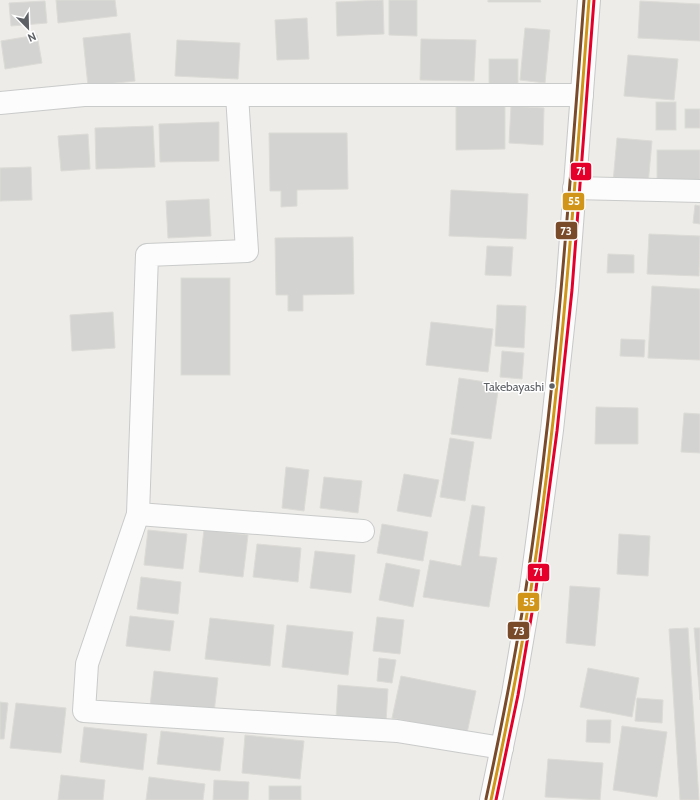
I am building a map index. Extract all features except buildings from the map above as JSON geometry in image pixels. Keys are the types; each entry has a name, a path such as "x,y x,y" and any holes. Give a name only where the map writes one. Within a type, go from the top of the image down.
{"street":[{"path":"491,800 513,694 530,596 552,430 567,290 589,0"},
{"path":"0,103 84,95 582,95"},
{"path":"237,95 247,251 147,255 138,514 87,664 84,711 397,731 502,748"},
{"path":"574,188 700,191"},
{"path":"138,514 363,531"}],"transit line":[{"name":"73","path":"486,799 508,694 522,615 546,441 561,294 584,0"},
{"name":"55","path":"491,800 527,616 551,442 566,295 589,0"},
{"name":"71","path":"496,800 518,695 536,589 557,431 572,290 594,0"}],"place":[{"name":"Takebayashi","path":"552,386"}]}
